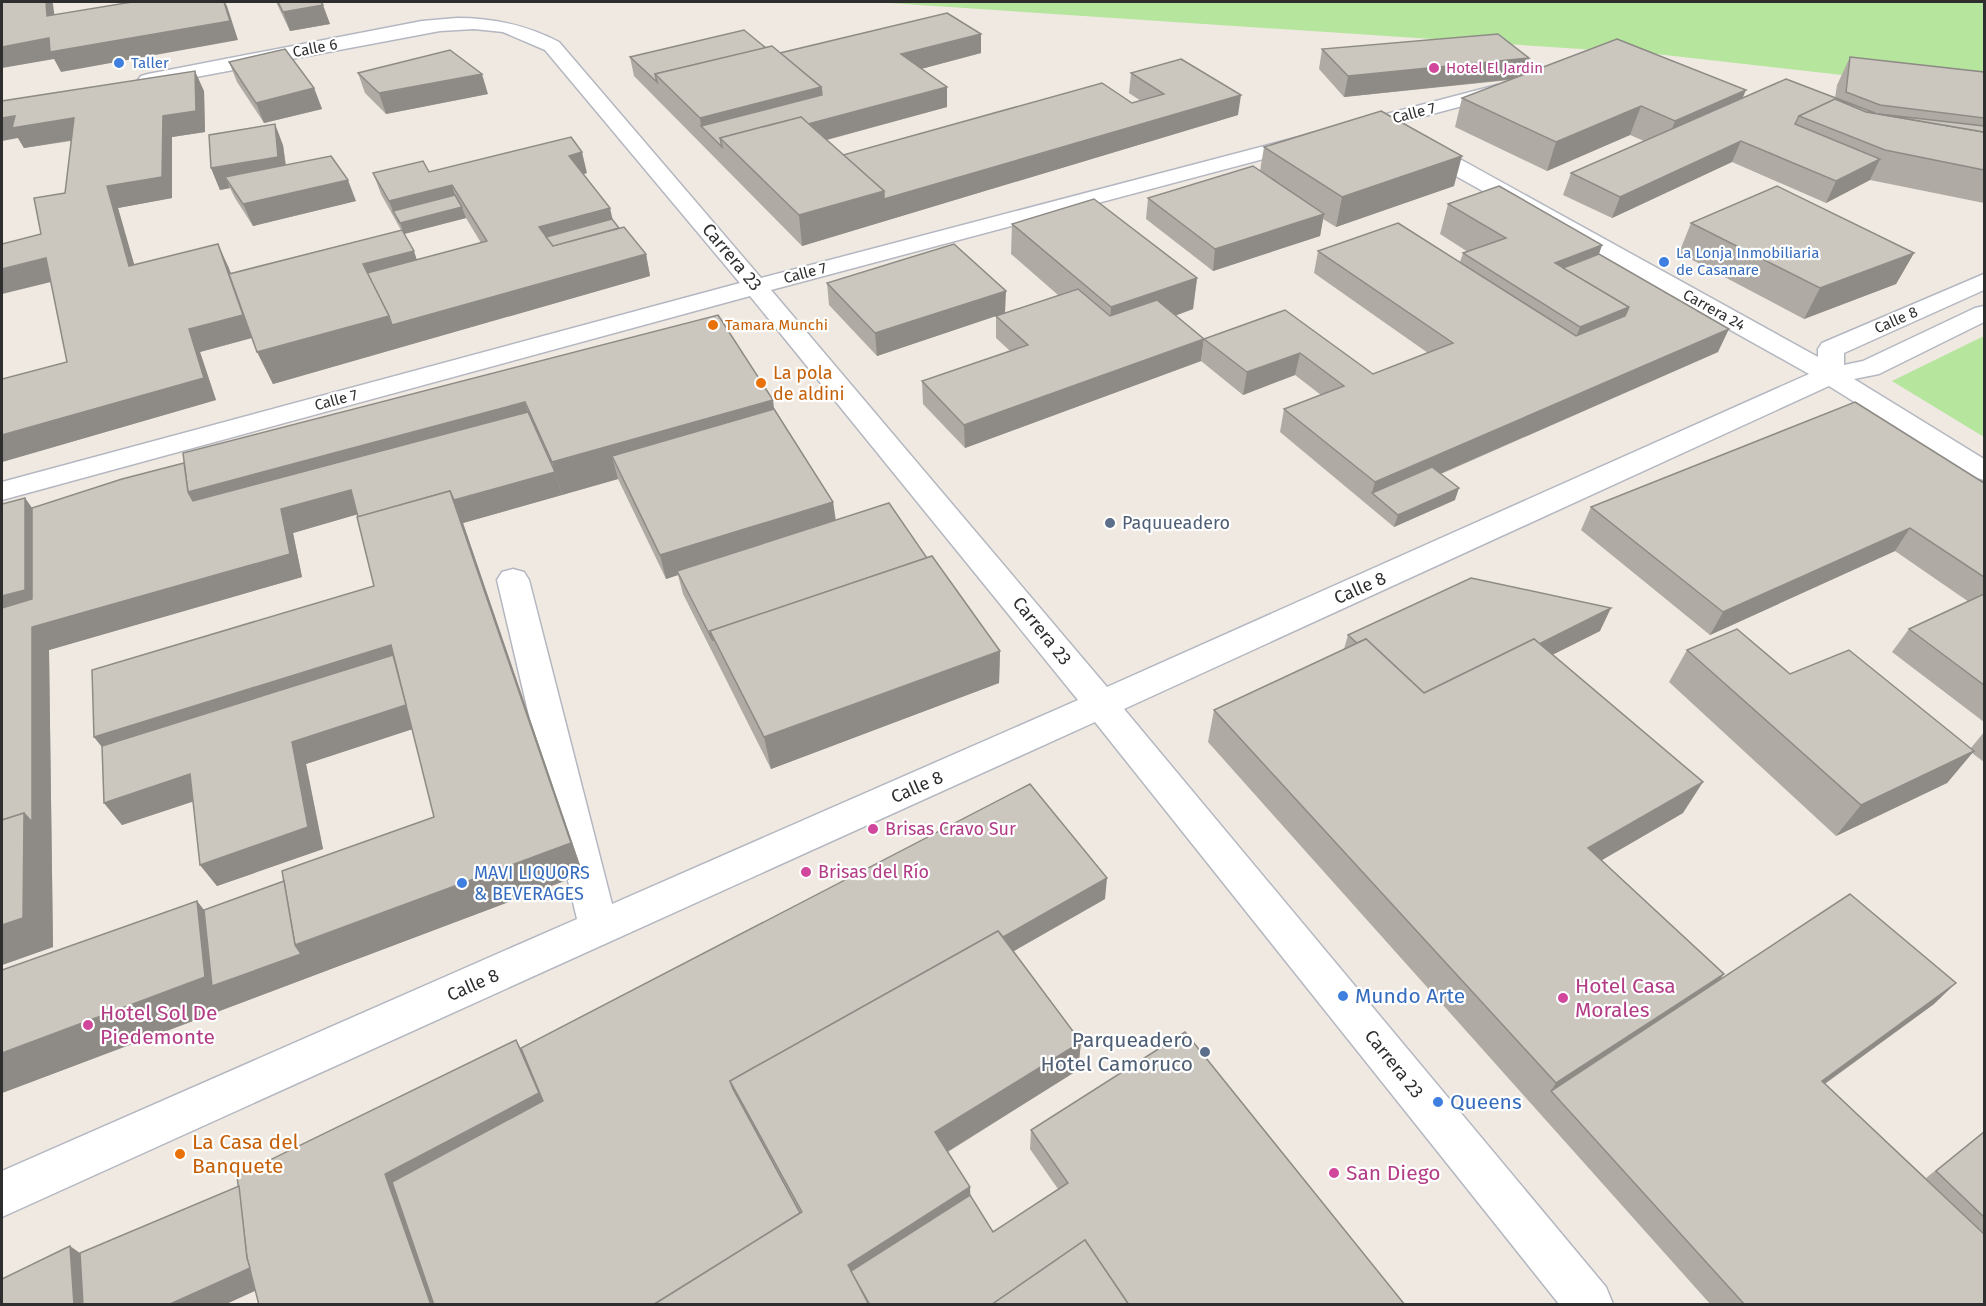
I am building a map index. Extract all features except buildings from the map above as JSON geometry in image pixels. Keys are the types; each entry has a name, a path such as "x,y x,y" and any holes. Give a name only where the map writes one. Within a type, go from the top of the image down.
{"street":[{"name":"Calle 6","path":"130,83 452,23"},
{"name":"Carrera 23","path":"452,23 483,23 513,27 530,33 552,46 757,286 1102,704 1588,1305"},
{"name":"Calle 7","path":"2,491 757,286 1521,85"},
{"name":"Carrera 24","path":"1377,123 1830,375 1984,471"},
{"name":"Calle 8","path":"1830,375 1831,349 1984,280"},
{"name":"Calle 8","path":"2,1194 1102,704 1830,375 1870,369 1984,313"},
{"path":"513,580 599,929"}],"green space":[{"path":"874,2 1984,2 1984,91 1656,54"},
{"path":"1984,336 1984,437 1892,381"}],"place":[{"name":"Taller","path":"119,63"},
{"name":"Hotel El Jardin","path":"1434,68"},
{"name":"La Lonja Inmobiliaria de Casanare","path":"1664,262"},
{"name":"Tamara Munchi","path":"713,325"},
{"name":"La pola de aldini","path":"761,383"},
{"name":"Paquueadero","path":"1110,523"},
{"name":"Brisas Cravo Sur","path":"873,829"},
{"name":"Brisas del Río","path":"806,872"},
{"name":"MAVI LIQUORS & BEVERAGES","path":"462,883"},
{"name":"Mundo Arte","path":"1343,996"},
{"name":"Hotel Casa Morales","path":"1563,998"},
{"name":"Hotel Sol De Piedemonte","path":"88,1025"},
{"name":"Parqueadero Hotel Camoruco","path":"1205,1052"},
{"name":"Queens","path":"1438,1102"},
{"name":"La Casa del Banquete","path":"180,1154"},
{"name":"San Diego","path":"1334,1173"}]}
